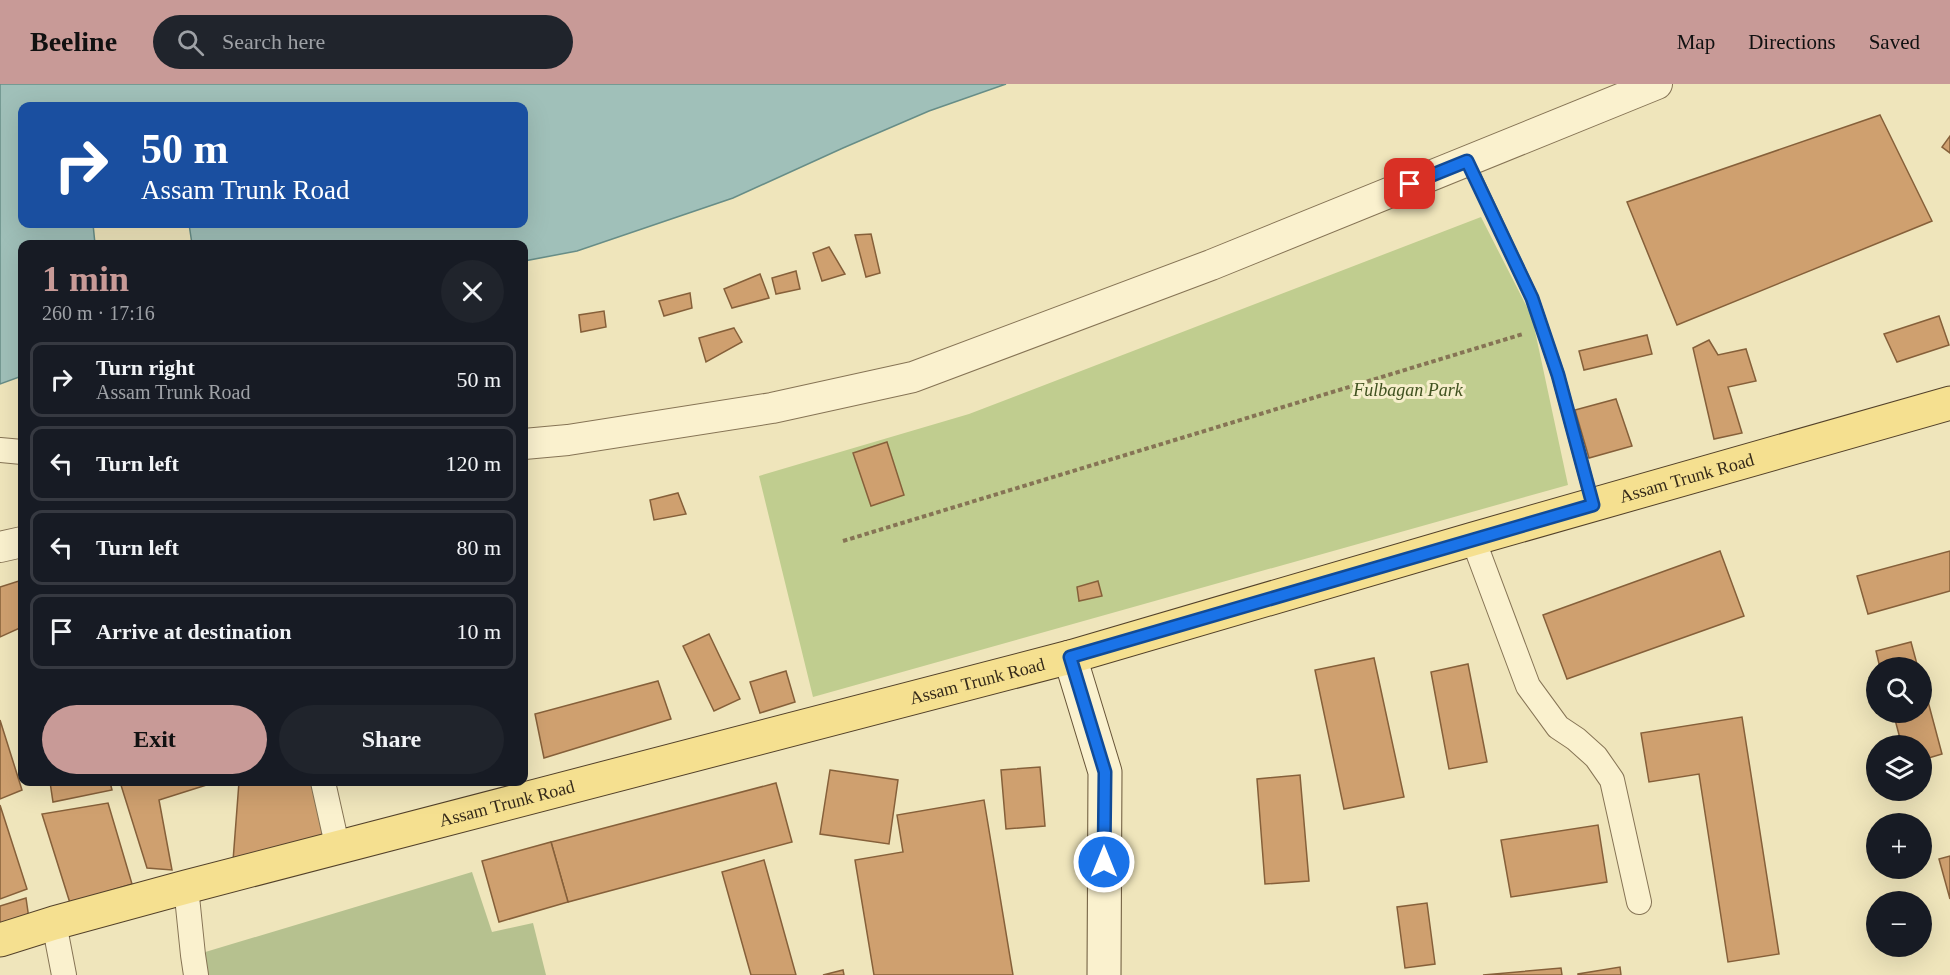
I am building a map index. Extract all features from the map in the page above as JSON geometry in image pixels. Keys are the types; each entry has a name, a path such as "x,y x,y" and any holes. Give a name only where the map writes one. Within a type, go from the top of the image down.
{"main road":[{"name":"Assam Trunk Road","path":"0,940 54,922 186,887 1070,657 1473,538 1950,403"},
{"path":"1070,657 1105,772 1104,975"}],"street":[{"path":"528,444 568,440 771,408 914,377 1211,265 1657,84"},
{"path":"0,450 18,452"},
{"path":"1473,538 1528,686 1558,727 1596,757 1612,780 1639,902"},
{"path":"0,547 18,543"},
{"path":"324,786 338,849"},
{"path":"186,887 196,975"},
{"path":"54,922 64,975"}],"lane":[{"path":"1467,161 1532,298 1558,375 1593,505"}],"path":[{"path":"843,541 1542,329"}],"green space":[{"name":"Fulbagan Park","path":"1481,217 1532,317 1568,485 813,697 759,476 969,414"},
{"path":"472,872 492,932 533,923 546,975 207,975 202,953"}],"water":[{"path":"0,84 1006,84 929,111 733,198 577,251 528,260 528,240 191,240 190,228 528,228 528,102 18,102 18,228 93,228 95,240 18,240 18,377 0,384"}],"building":[{"path":"1880,115 1932,221 1677,325 1627,202"},
{"path":"1950,136 1950,153 1942,147"},
{"path":"871,234 880,273 866,277 855,235"},
{"path":"829,247 845,274 822,281 813,253"},
{"path":"796,271 800,289 776,294 772,278"},
{"path":"760,274 769,298 732,308 724,289"},
{"path":"690,293 692,308 664,316 659,301"},
{"path":"604,311 606,327 581,332 579,315"},
{"path":"1939,316 1949,345 1897,362 1884,334"},
{"path":"734,328 742,342 706,362 699,338"},
{"path":"1647,335 1652,354 1584,370 1579,351"},
{"path":"1709,340 1718,355 1746,349 1756,381 1728,387 1742,433 1714,439 1693,348"},
{"path":"1616,399 1632,446 1589,458 1575,410"},
{"path":"887,442 904,495 871,506 853,453"},
{"path":"678,493 686,514 654,520 650,500"},
{"path":"1720,551 1744,616 1567,679 1543,615"},
{"path":"1950,551 1950,591 1868,614 1857,576"},
{"path":"18,581 18,629 0,637 0,587"},
{"path":"1098,581 1102,596 1079,601 1077,587"},
{"path":"709,634 740,699 714,711 683,646"},
{"path":"1911,642 1915,657 1877,657 1876,651"},
{"path":"1374,658 1404,797 1344,809 1315,670"},
{"path":"1468,664 1487,762 1449,769 1431,672"},
{"path":"786,671 795,702 760,713 750,682"},
{"path":"658,681 671,719 544,758 535,714"},
{"path":"1932,716 1942,754 1932,757 1932,735 1899,735 1896,723 1932,723"},
{"path":"1742,717 1779,954 1728,962 1699,774 1649,782 1641,733"},
{"path":"0,720 18,777 18,786 21,786 22,790 0,799"},
{"path":"1040,767 1045,826 1006,829 1001,770"},
{"path":"830,770 898,780 889,844 820,834"},
{"path":"1300,775 1309,881 1265,884 1257,779"},
{"path":"776,783 792,842 568,902 551,842"},
{"path":"51,786 111,786 112,790 53,802"},
{"path":"121,786 203,786 159,800 172,870 147,868"},
{"path":"239,786 312,786 325,840 233,861"},
{"path":"984,800 1013,975 874,975 855,860 903,852 897,815"},
{"path":"108,803 132,884 70,903 42,814"},
{"path":"0,805 27,889 0,899"},
{"path":"1598,825 1607,882 1511,897 1501,840"},
{"path":"551,842 568,902 499,922 482,861"},
{"path":"1950,856 1950,899 1939,859"},
{"path":"764,860 796,975 751,975 722,872"},
{"path":"26,898 29,919 0,926 0,906"},
{"path":"1427,903 1435,964 1405,968 1397,907"},
{"path":"1620,967 1621,975 1578,975 1578,974"},
{"path":"1561,968 1562,975 1483,975"},
{"path":"843,970 844,975 823,975"}],"route":[{"path":"1104,862 1105,772 1070,657 1473,538 1593,505 1558,375 1532,298 1467,161 1410,184"}]}
